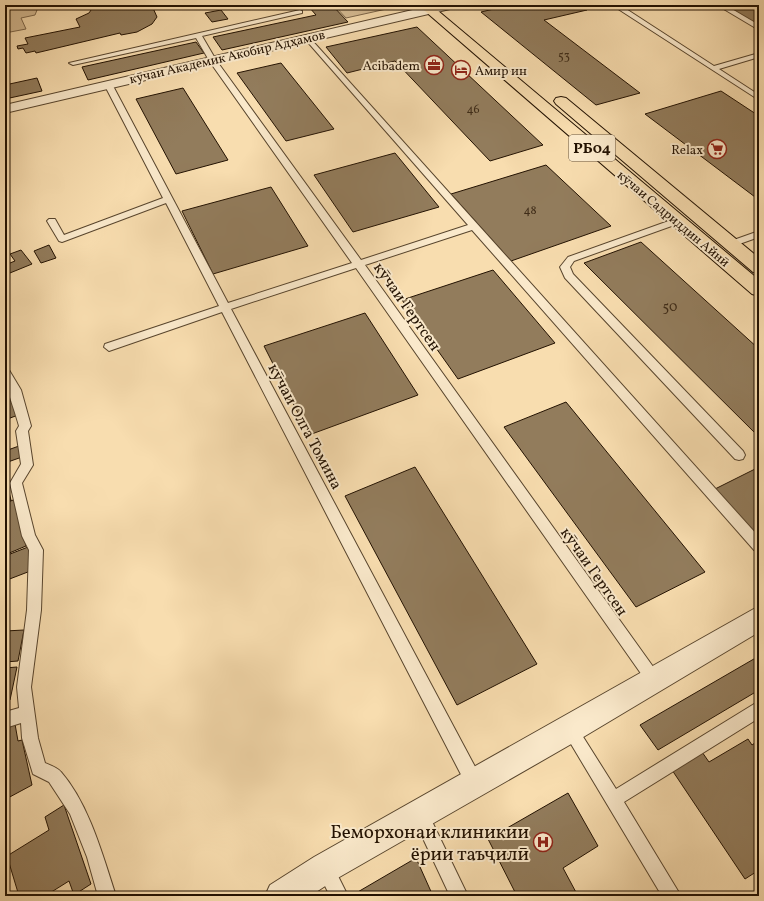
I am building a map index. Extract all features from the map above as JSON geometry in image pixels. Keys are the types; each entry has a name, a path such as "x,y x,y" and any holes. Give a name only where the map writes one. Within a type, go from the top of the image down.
{"highway":[{"path":"448,5 480,34"},
{"name":"кӯчаи Садриддин Айнӣ","path":"426,7 759,290"},
{"name":"кӯчаи Садриддин Айнӣ","path":"547,90 759,268"}],"street":[{"name":"кӯчаи Академик Акобир Адҳамов","path":"5,109 306,38 426,7 448,5"},
{"path":"281,896 325,868 475,784 759,618"}],"lane":[{"path":"615,5 759,98"},
{"path":"720,5 759,28"},
{"path":"73,63 300,12"},
{"name":"кӯчаи Гертсен","path":"198,35 213,60 654,680"},
{"path":"306,38 759,546"},
{"path":"714,68 759,54"},
{"name":"кӯчаи Олга Томина","path":"108,84 475,784"},
{"path":"52,221 62,239 168,199"},
{"path":"678,221 571,260 565,267 569,276 739,455"},
{"path":"109,347 226,307 475,226"},
{"path":"731,244 759,234"},
{"path":"5,373 15,390 25,426 22,431 27,465 16,483 29,536 36,550 34,610 24,687 30,738 38,768 55,776 76,809 95,857 107,896"},
{"path":"613,800 759,709"},
{"path":"5,720 27,713"},
{"path":"570,729 672,896"},
{"path":"420,815 460,896"},
{"path":"325,868 339,896"}],"shaded area":[{"path":"5,5 39,5 35,15 21,18 26,29 5,33"},
{"path":"334,5 399,5 400,6 346,18"}],"building":[{"path":"99,5 148,5 151,9 153,8 157,17 152,24 137,32 121,35 120,33 36,53 35,51 26,53 23,48 18,49 17,46 28,44 25,38 80,27 76,19 89,13 91,7"},
{"path":"332,5 348,22 222,50 213,37 316,15 309,7"},
{"path":"511,5 580,5 587,10 544,20 640,93 596,105 481,12"},
{"path":"722,5 759,5 759,26"},
{"path":"221,10 228,19 212,22 205,13"},
{"path":"417,27 543,145 490,161 395,61 347,73 326,47"},
{"path":"196,42 204,53 88,80 82,67"},
{"path":"281,63 334,129 286,141 237,73"},
{"path":"37,78 42,91 5,99 5,85"},
{"path":"183,88 228,160 176,174 136,99"},
{"path":"721,91 759,116 759,200 645,114"},
{"path":"395,153 439,207 353,232 314,175"},
{"path":"546,165 611,226 511,261 451,194"},
{"path":"271,187 308,246 213,274 182,211"},
{"path":"641,242 759,349 759,437 584,263"},
{"path":"49,245 56,258 41,263 34,251"},
{"path":"21,250 32,264 5,275 5,265 15,261 10,254"},
{"path":"493,270 555,343 458,379 402,300"},
{"path":"365,313 418,395 309,435 264,346"},
{"path":"13,400 18,415 5,420 5,403"},
{"path":"566,402 705,572 636,607 504,427"},
{"path":"19,446 22,457 5,463 5,451"},
{"path":"415,467 537,664 457,705 345,496"},
{"path":"759,467 759,537 715,489"},
{"path":"5,477 11,500 5,502"},
{"path":"16,499 26,546 7,554 5,545 5,503"},
{"path":"28,547 33,570 7,580 5,556"},
{"path":"24,630 18,661 5,662 5,631"},
{"path":"759,656 759,690 658,750 640,725"},
{"path":"17,667 10,700 5,700 5,668"},
{"path":"15,724 18,741 22,740 32,785 6,799 5,729"},
{"path":"748,739 752,745 759,740 759,870 745,879 672,770 702,752 709,762"},
{"name":"Беморхонаи клиникии ёрии таъҷилӣ","path":"568,793 598,846 563,868 578,896 517,896 488,839"},
{"path":"64,805 91,884 74,895 69,881 45,896 19,896 7,856 49,830 45,817"},
{"path":"416,858 433,896 357,896 356,893"}],"place":[{"name":"Acibadem","path":"434,65"},
{"name":"Амир ин","path":"461,70"},
{"name":"Relax","path":"717,149"},
{"name":"Беморхонаи клиникии ёрии таъҷилӣ","path":"543,842"}]}
